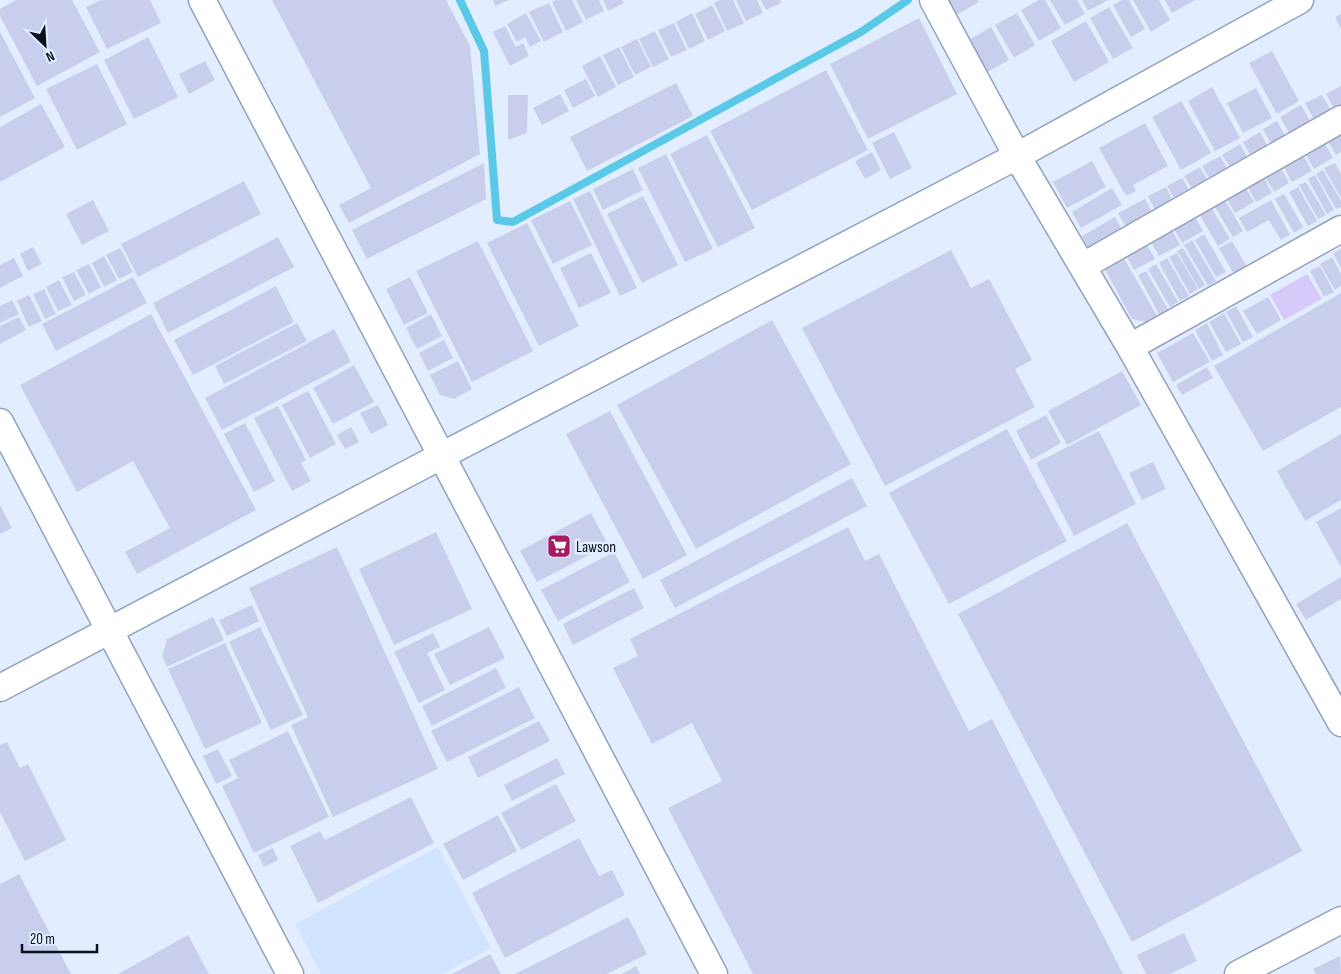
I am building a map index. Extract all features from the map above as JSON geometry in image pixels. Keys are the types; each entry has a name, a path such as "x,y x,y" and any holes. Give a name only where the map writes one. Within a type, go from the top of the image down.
{"street":[{"path":"202,0 440,456 714,974"},
{"path":"933,0 1017,156 1130,347 1341,723"},
{"path":"0,688 440,456 1017,156 1300,0"},
{"path":"1083,266 1341,119"},
{"path":"1130,347 1341,230"},
{"path":"0,422 290,974"},
{"path":"1238,974 1341,920"}],"shaded area":[{"path":"1307,274 1322,299 1284,320 1270,295"},
{"path":"438,847 491,948 442,974 321,974 295,924"}],"building":[{"path":"16,0 72,0 100,52 37,86 0,16 0,9"},
{"path":"101,0 150,0 161,23 107,49 86,7"},
{"path":"272,0 446,0 470,46 480,154 349,223 339,205 371,188"},
{"path":"493,0 509,0 495,6"},
{"path":"556,0 572,0 583,22 566,31 552,2"},
{"path":"576,0 599,0 604,11 586,20"},
{"path":"603,0 622,0 624,3 608,11"},
{"path":"720,0 733,0 744,23 727,31 714,3"},
{"path":"736,0 757,0 763,13 746,21"},
{"path":"761,0 780,0 781,3 766,10"},
{"path":"946,0 977,0 979,2 955,16"},
{"path":"1039,0 1045,0 1061,28 1039,41 1021,10"},
{"path":"1050,0 1077,0 1085,14 1065,25"},
{"path":"1082,0 1108,0 1088,11"},
{"path":"1122,0 1129,0 1145,29 1131,37 1113,5"},
{"path":"1133,0 1159,0 1170,20 1151,32"},
{"path":"1165,0 1195,0 1172,13"},
{"path":"549,3 563,32 544,42 529,12"},
{"path":"712,5 725,31 708,40 695,14"},
{"path":"1109,7 1133,48 1113,59 1090,18"},
{"path":"526,13 541,41 530,47 525,37 517,42 507,24"},
{"path":"692,13 705,41 689,49 676,22"},
{"path":"1017,13 1035,45 1014,58 995,25"},
{"path":"1341,14 1341,29 1335,17"},
{"path":"919,18 957,94 868,139 830,64"},
{"path":"1086,21 1109,62 1074,82 1051,41"},
{"path":"674,23 687,50 671,57 658,30"},
{"path":"505,26 516,47 523,43 529,56 510,66 493,32"},
{"path":"991,27 1009,60 988,72 969,40"},
{"path":"655,31 669,59 653,67 639,39"},
{"path":"0,32 35,98 0,117"},
{"path":"148,37 178,97 134,119 104,60"},
{"path":"637,39 651,67 635,75 621,47"},
{"path":"619,47 634,77 618,85 603,55"},
{"path":"1272,51 1299,101 1277,114 1249,63"},
{"path":"600,56 616,87 598,97 582,66"},
{"path":"205,61 215,80 189,94 179,74"},
{"path":"97,64 127,124 77,150 46,89"},
{"path":"826,70 868,150 752,210 710,131"},
{"path":"586,79 595,96 573,108 564,90"},
{"path":"676,83 693,116 587,171 570,137"},
{"path":"1341,86 1341,106 1335,110 1326,94"},
{"path":"1212,87 1240,138 1215,151 1188,101"},
{"path":"1256,88 1272,118 1243,133 1227,103"},
{"path":"560,94 569,111 542,125 533,108"},
{"path":"508,95 528,95 527,133 508,140"},
{"path":"1322,95 1333,114 1316,123 1305,103"},
{"path":"1181,101 1211,153 1181,170 1152,117"},
{"path":"41,104 65,147 0,182 0,127"},
{"path":"1301,105 1312,124 1291,136 1280,117"},
{"path":"1277,121 1287,140 1273,148 1263,129"},
{"path":"1145,123 1168,166 1133,185 1136,191 1126,196 1099,148"},
{"path":"894,132 912,168 890,179 872,143"},
{"path":"1260,132 1269,149 1252,158 1243,142"},
{"path":"1341,132 1341,152 1336,155 1327,140"},
{"path":"707,135 755,228 718,247 670,154"},
{"path":"1324,142 1333,158 1314,169 1305,153"},
{"path":"1240,144 1249,160 1232,170 1222,155"},
{"path":"872,152 881,170 865,179 855,161"},
{"path":"666,154 713,249 685,262 638,168"},
{"path":"1303,155 1312,171 1292,182 1283,166"},
{"path":"1220,156 1229,171 1211,181 1202,166"},
{"path":"1092,161 1106,187 1067,208 1053,182"},
{"path":"484,163 486,199 367,259 352,230"},
{"path":"1335,163 1341,174 1341,198 1324,168"},
{"path":"1280,166 1289,183 1274,192 1264,175"},
{"path":"1200,167 1209,183 1194,192 1184,176"},
{"path":"633,169 643,190 603,210 593,189"},
{"path":"1323,170 1341,201 1341,207 1336,209 1316,174"},
{"path":"1315,175 1334,210 1327,214 1308,179"},
{"path":"1263,176 1272,193 1256,202 1247,185"},
{"path":"1182,178 1191,193 1176,201 1167,186"},
{"path":"244,181 261,214 138,277 121,244"},
{"path":"1306,182 1326,215 1318,219 1299,185"},
{"path":"1244,185 1254,202 1235,213 1225,196"},
{"path":"1166,187 1174,203 1156,212 1148,196"},
{"path":"1298,187 1317,221 1308,226 1289,192"},
{"path":"1112,188 1122,205 1081,228 1072,212"},
{"path":"590,191 637,288 620,296 573,199"},
{"path":"1284,194 1303,227 1294,233 1275,199"},
{"path":"643,196 678,265 642,283 607,214"},
{"path":"1224,198 1243,231 1233,237 1213,204"},
{"path":"1145,199 1154,215 1127,229 1118,213"},
{"path":"93,200 109,231 82,245 66,214"},
{"path":"1271,200 1290,235 1281,240 1269,220 1247,232 1239,218"},
{"path":"570,201 592,245 553,264 531,220"},
{"path":"1210,205 1230,239 1218,246 1198,212"},
{"path":"1194,215 1203,231 1182,243 1173,227"},
{"path":"1115,217 1123,232 1090,251 1082,236"},
{"path":"527,223 579,326 539,346 487,243"},
{"path":"1171,228 1180,245 1159,256 1150,240"},
{"path":"1204,234 1226,272 1216,277 1195,240"},
{"path":"278,237 294,267 168,333 153,303"},
{"path":"1192,240 1216,281 1208,286 1184,245"},
{"path":"478,241 533,351 472,382 416,271"},
{"path":"1232,241 1248,269 1235,276 1219,248"},
{"path":"1146,243 1155,259 1134,270 1125,254"},
{"path":"33,247 42,264 28,271 20,254"},
{"path":"120,248 133,272 119,279 106,255"},
{"path":"1183,248 1205,285 1199,289 1177,251"},
{"path":"1341,249 1341,268 1333,253"},
{"path":"951,250 971,288 989,279 1032,360 1015,369 1035,407 885,486 802,328"},
{"path":"591,253 611,293 579,308 560,268"},
{"path":"1121,253 1157,316 1146,322 1132,319 1102,264"},
{"path":"1177,253 1198,289 1190,294 1169,257"},
{"path":"104,256 117,280 104,287 92,263"},
{"path":"1332,257 1341,274 1341,286 1335,290 1320,264"},
{"path":"14,258 23,276 0,288 0,265"},
{"path":"1167,258 1189,296 1180,301 1159,263"},
{"path":"89,264 101,287 89,294 76,270"},
{"path":"1156,264 1178,302 1170,307 1148,269"},
{"path":"1320,266 1334,292 1324,297 1310,271"},
{"path":"1146,271 1168,309 1159,314 1138,275"},
{"path":"74,272 86,295 74,301 62,277"},
{"path":"133,277 147,303 56,351 42,324"},
{"path":"410,277 428,313 404,325 386,289"},
{"path":"59,280 72,305 58,311 46,287"},
{"path":"276,286 294,322 193,375 174,340"},
{"path":"44,289 56,314 45,319 33,294"},
{"path":"1341,293 1341,407 1263,451 1214,366"},
{"path":"29,295 42,321 29,327 17,301"},
{"path":"1268,297 1281,320 1257,334 1243,311"},
{"path":"12,300 19,314 0,323 0,306"},
{"path":"1236,306 1253,337 1243,342 1226,312"},
{"path":"1224,313 1241,344 1226,352 1209,322"},
{"path":"151,314 256,510 137,574 125,552 170,528 133,461 77,492 20,385"},
{"path":"431,314 442,336 417,349 406,328"},
{"path":"19,317 26,330 0,344 0,326"},
{"path":"772,320 851,464 696,549 617,405"},
{"path":"297,323 307,341 224,384 215,366"},
{"path":"1207,323 1223,355 1212,361 1195,330"},
{"path":"334,329 351,362 222,430 205,398"},
{"path":"1193,333 1210,362 1173,382 1157,353"},
{"path":"444,340 453,358 428,371 419,353"},
{"path":"458,361 472,389 454,399 440,395 430,375"},
{"path":"354,365 374,402 333,424 313,388"},
{"path":"1207,367 1213,378 1182,395 1176,385"},
{"path":"1122,371 1141,405 1067,445 1048,411"},
{"path":"308,391 336,444 310,458 282,405"},
{"path":"378,405 388,425 371,434 360,413"},
{"path":"278,406 306,460 301,463 311,481 292,491 254,418"},
{"path":"610,411 687,555 643,579 566,434"},
{"path":"1046,415 1061,443 1031,460 1016,431"},
{"path":"245,423 275,481 254,492 224,434"},
{"path":"351,427 359,442 345,449 337,435"},
{"path":"1007,429 1067,541 949,604 889,493"},
{"path":"1099,431 1136,504 1074,536 1036,463"},
{"path":"1341,434 1341,500 1305,521 1277,471"},
{"path":"1153,462 1166,489 1142,500 1129,473"},
{"path":"852,478 867,506 675,608 660,580"},
{"path":"0,505 12,528 0,534"},
{"path":"1341,508 1341,567 1316,522"},
{"path":"591,513 608,545 537,582 520,551"},
{"path":"1127,523 1302,851 1132,942 958,614"},
{"path":"848,527 865,561 879,554 969,731 992,719 1123,974 753,974 668,808 722,781 692,723 652,744 613,668 638,656 630,639"},
{"path":"436,532 472,609 394,645 359,569"},
{"path":"337,547 438,769 333,817 291,725 308,717 249,588"},
{"path":"614,552 630,582 558,621 541,590"},
{"path":"1341,577 1341,599 1306,620 1296,604"},
{"path":"634,588 644,608 573,645 563,624"},
{"path":"252,605 259,621 227,636 219,620"},
{"path":"213,617 224,640 167,667 162,656 167,639"},
{"path":"260,627 303,715 271,730 229,642"},
{"path":"489,627 505,658 450,685 434,654"},
{"path":"433,633 440,647 427,653 445,690 419,703 394,652"},
{"path":"225,643 262,723 205,749 168,669"},
{"path":"496,668 506,688 432,726 422,706"},
{"path":"519,687 535,718 447,762 431,731"},
{"path":"539,721 550,741 478,778 468,757"},
{"path":"288,731 329,817 254,853 222,786 238,778 229,760"},
{"path":"7,742 20,768 28,764 66,840 25,861 0,812 0,745"},
{"path":"218,749 232,776 216,784 203,756"},
{"path":"557,758 565,774 512,801 504,785"},
{"path":"556,784 576,821 521,850 501,813"},
{"path":"411,797 434,843 318,903 290,846 320,831 325,840"},
{"path":"498,815 517,851 463,880 443,844"},
{"path":"579,838 599,876 612,870 625,895 505,958 472,893"},
{"path":"273,848 278,860 264,867 258,855"},
{"path":"19,874 71,974 0,974 0,884"},
{"path":"628,917 647,954 607,974 515,974"},
{"path":"1184,933 1197,961 1170,974 1146,974 1137,955"},
{"path":"188,935 209,974 118,974"},
{"path":"490,954 501,974 452,974"},
{"path":"1340,956 1341,974 1316,974 1313,969"},
{"path":"636,966 640,974 622,974"}],"waterway":[{"path":"460,0 484,51 497,220 513,222 861,32 908,0"}],"place":[{"name":"Lawson","path":"559,546"}]}
